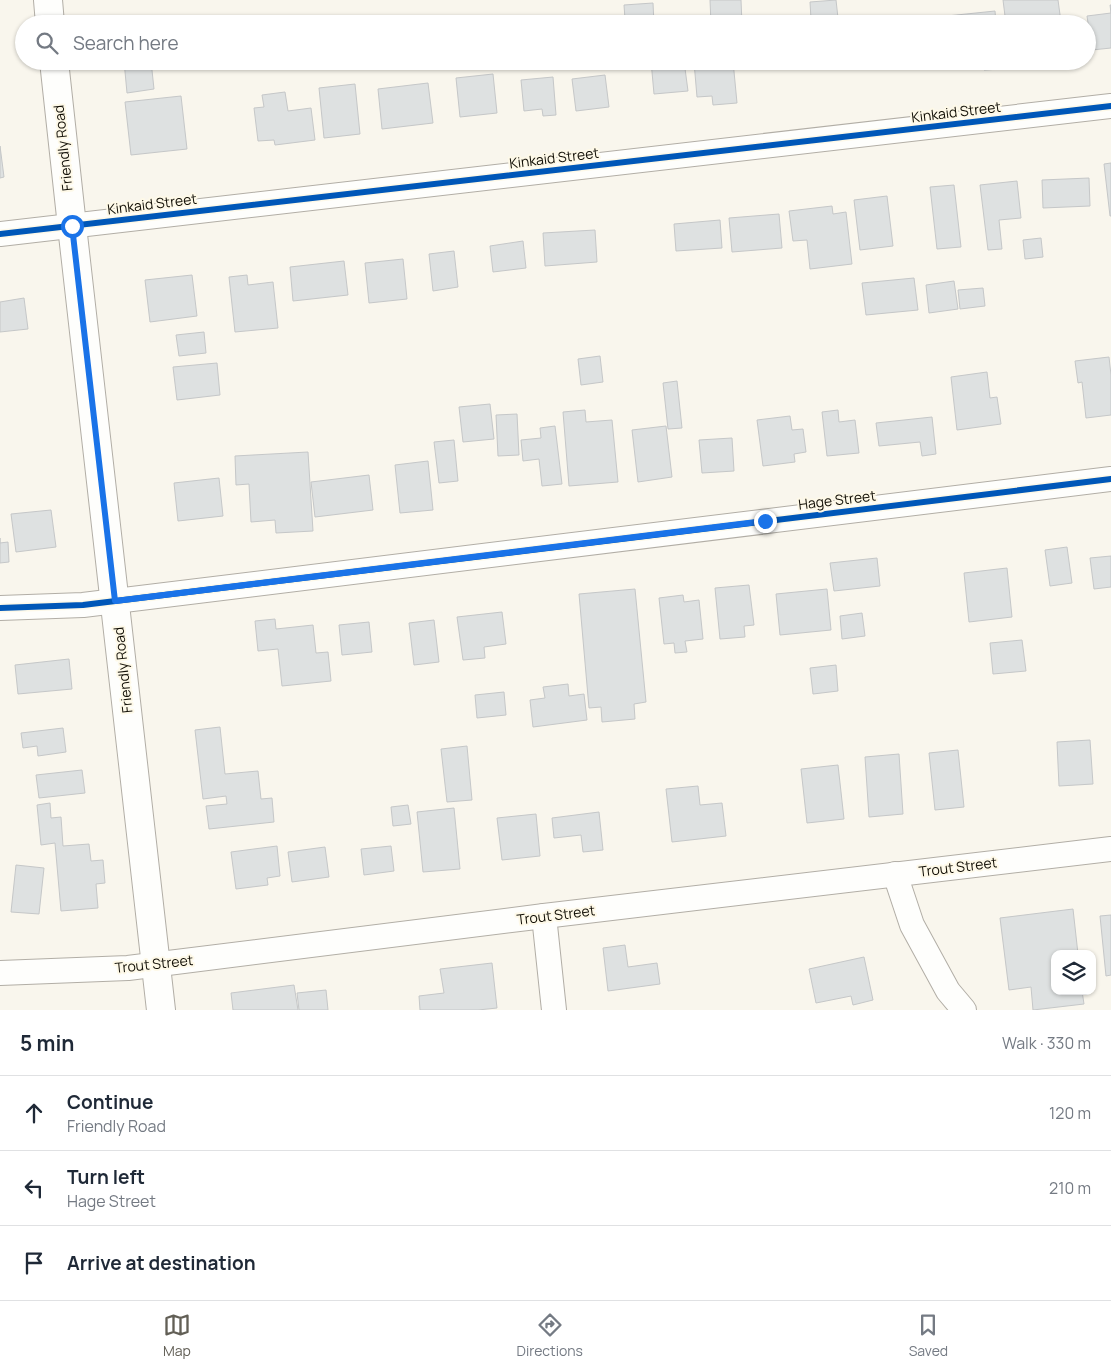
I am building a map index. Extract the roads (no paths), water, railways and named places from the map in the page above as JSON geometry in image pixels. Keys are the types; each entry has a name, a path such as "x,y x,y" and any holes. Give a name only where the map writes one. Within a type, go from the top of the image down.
{"street":[{"path":"48,0 49,15"},
{"name":"Friendly Road","path":"55,70 161,1010"},
{"name":"Kinkaid Street","path":"0,234 1111,106"},
{"name":"Hage Street","path":"0,608 83,606 1111,479"},
{"name":"Trout Street","path":"0,973 128,968 156,965 544,916 1111,849"},
{"path":"895,874 912,925 948,991 964,1010"},
{"path":"544,916 554,1010"}]}
